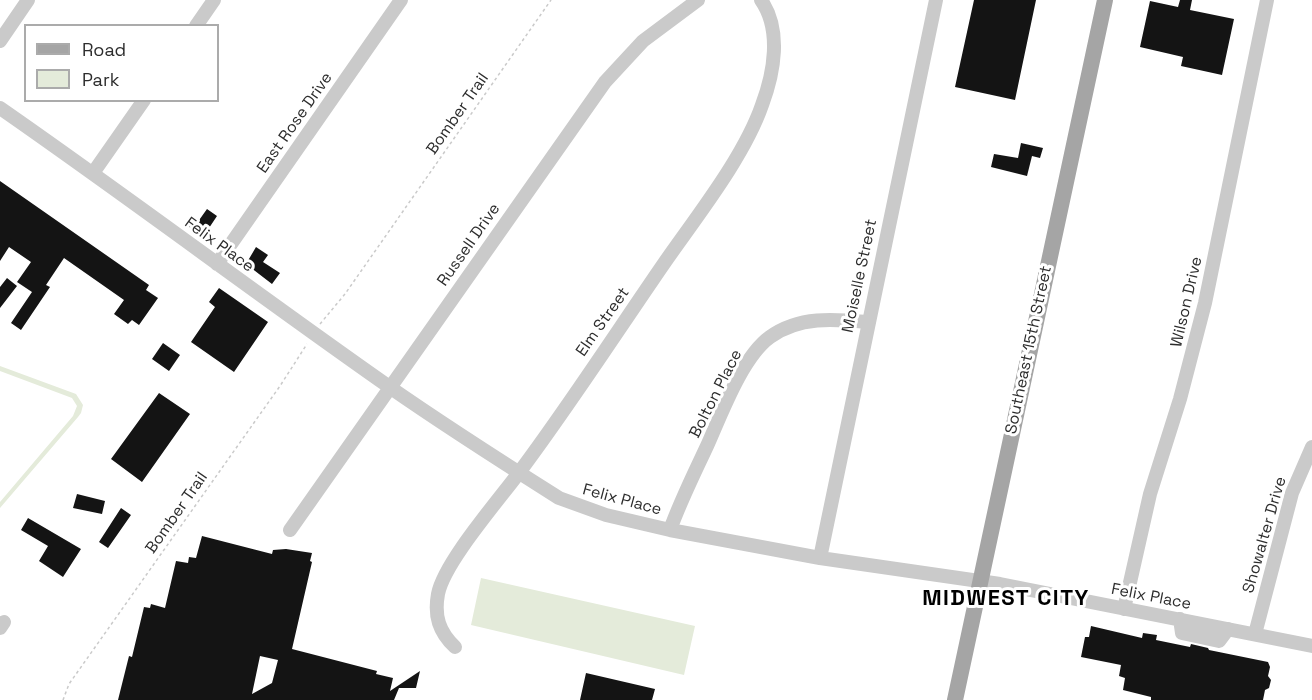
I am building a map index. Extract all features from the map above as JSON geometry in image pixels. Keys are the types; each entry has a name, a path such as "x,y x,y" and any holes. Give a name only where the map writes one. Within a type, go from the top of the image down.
{"main road":[{"name":"Southeast 15th Street","path":"955,700 1105,0"}],"street":[{"path":"0,40 28,0"},
{"path":"197,24 214,0"},
{"name":"East Rose Drive","path":"216,264 402,0"},
{"name":"Russell Drive","path":"290,530 605,82 643,41 698,0"},
{"name":"Elm Street","path":"455,647 447,639 436,613 441,586 451,564 519,473 727,171 762,105 775,44 772,24 761,0"},
{"name":"Moiselle Street","path":"820,558 867,322 936,0"},
{"name":"Wilson Drive","path":"1124,609 1150,494 1180,399 1205,303 1267,0"},
{"path":"93,173 143,102"},
{"name":"Felix Place","path":"0,108 390,387 559,498 584,508 670,530 820,558 981,580 1312,646"},
{"name":"Bolton Place","path":"670,530 733,390 748,361 769,337 806,321 867,322"},
{"name":"Showalter Drive","path":"1255,634 1292,493 1312,447"}],"path":[{"name":"Bomber Trail","path":"318,327 345,294 551,0"},
{"name":"Bomber Trail","path":"63,700 69,684 280,386 309,341"}],"green space":[{"path":"0,366 76,394 83,405 78,417 0,508 0,502 73,416 77,406 72,398 0,371"},
{"path":"481,578 695,626 684,675 471,625"}],"building":[{"path":"974,0 1036,0 1015,100 955,87"},
{"path":"1180,0 1192,0 1190,10 1234,19 1222,75 1181,66 1183,57 1140,47 1150,1 1178,7"},
{"path":"1021,143 1043,148 1040,158 1032,156 1027,176 991,167 994,154 1018,158"},
{"path":"0,181 149,285 146,290 158,298 139,325 132,320 128,324 114,314 124,300 64,258 46,285 50,287 21,330 11,323 32,292 17,282 31,262 9,247 0,261"},
{"path":"207,209 217,216 207,231 204,229 200,234 188,226 193,220 197,223"},
{"path":"256,247 268,255 263,262 280,273 272,284 246,264"},
{"path":"7,278 17,286 0,308 0,287"},
{"path":"219,288 268,322 234,372 191,342 215,307 209,302"},
{"path":"163,343 180,355 169,371 152,359"},
{"path":"159,393 190,414 142,482 111,459"},
{"path":"77,494 105,501 102,514 73,508"},
{"path":"121,508 131,515 108,548 99,542"},
{"path":"28,518 81,549 63,577 39,561 48,546 21,530"},
{"path":"202,536 272,554 273,550 286,549 312,553 310,561 312,562 292,649 377,671 376,674 393,678 390,691 420,671 416,688 399,688 394,700 118,700 129,656 132,657 144,607 150,608 151,604 165,608 176,561 188,563 189,557 196,558","holes":["260,656 278,660 272,683 252,694"]},
{"path":"1091,626 1142,638 1143,633 1157,635 1156,640 1190,647 1191,644 1268,662 1270,667 1268,676 1271,680 1269,688 1265,690 1263,700 1151,700 1151,697 1123,690 1125,678 1119,676 1121,665 1081,657 1085,637 1089,637"},
{"path":"586,673 655,689 652,700 580,700"}],"district":[{"name":"MIDWEST CITY","path":"1006,599"}]}
